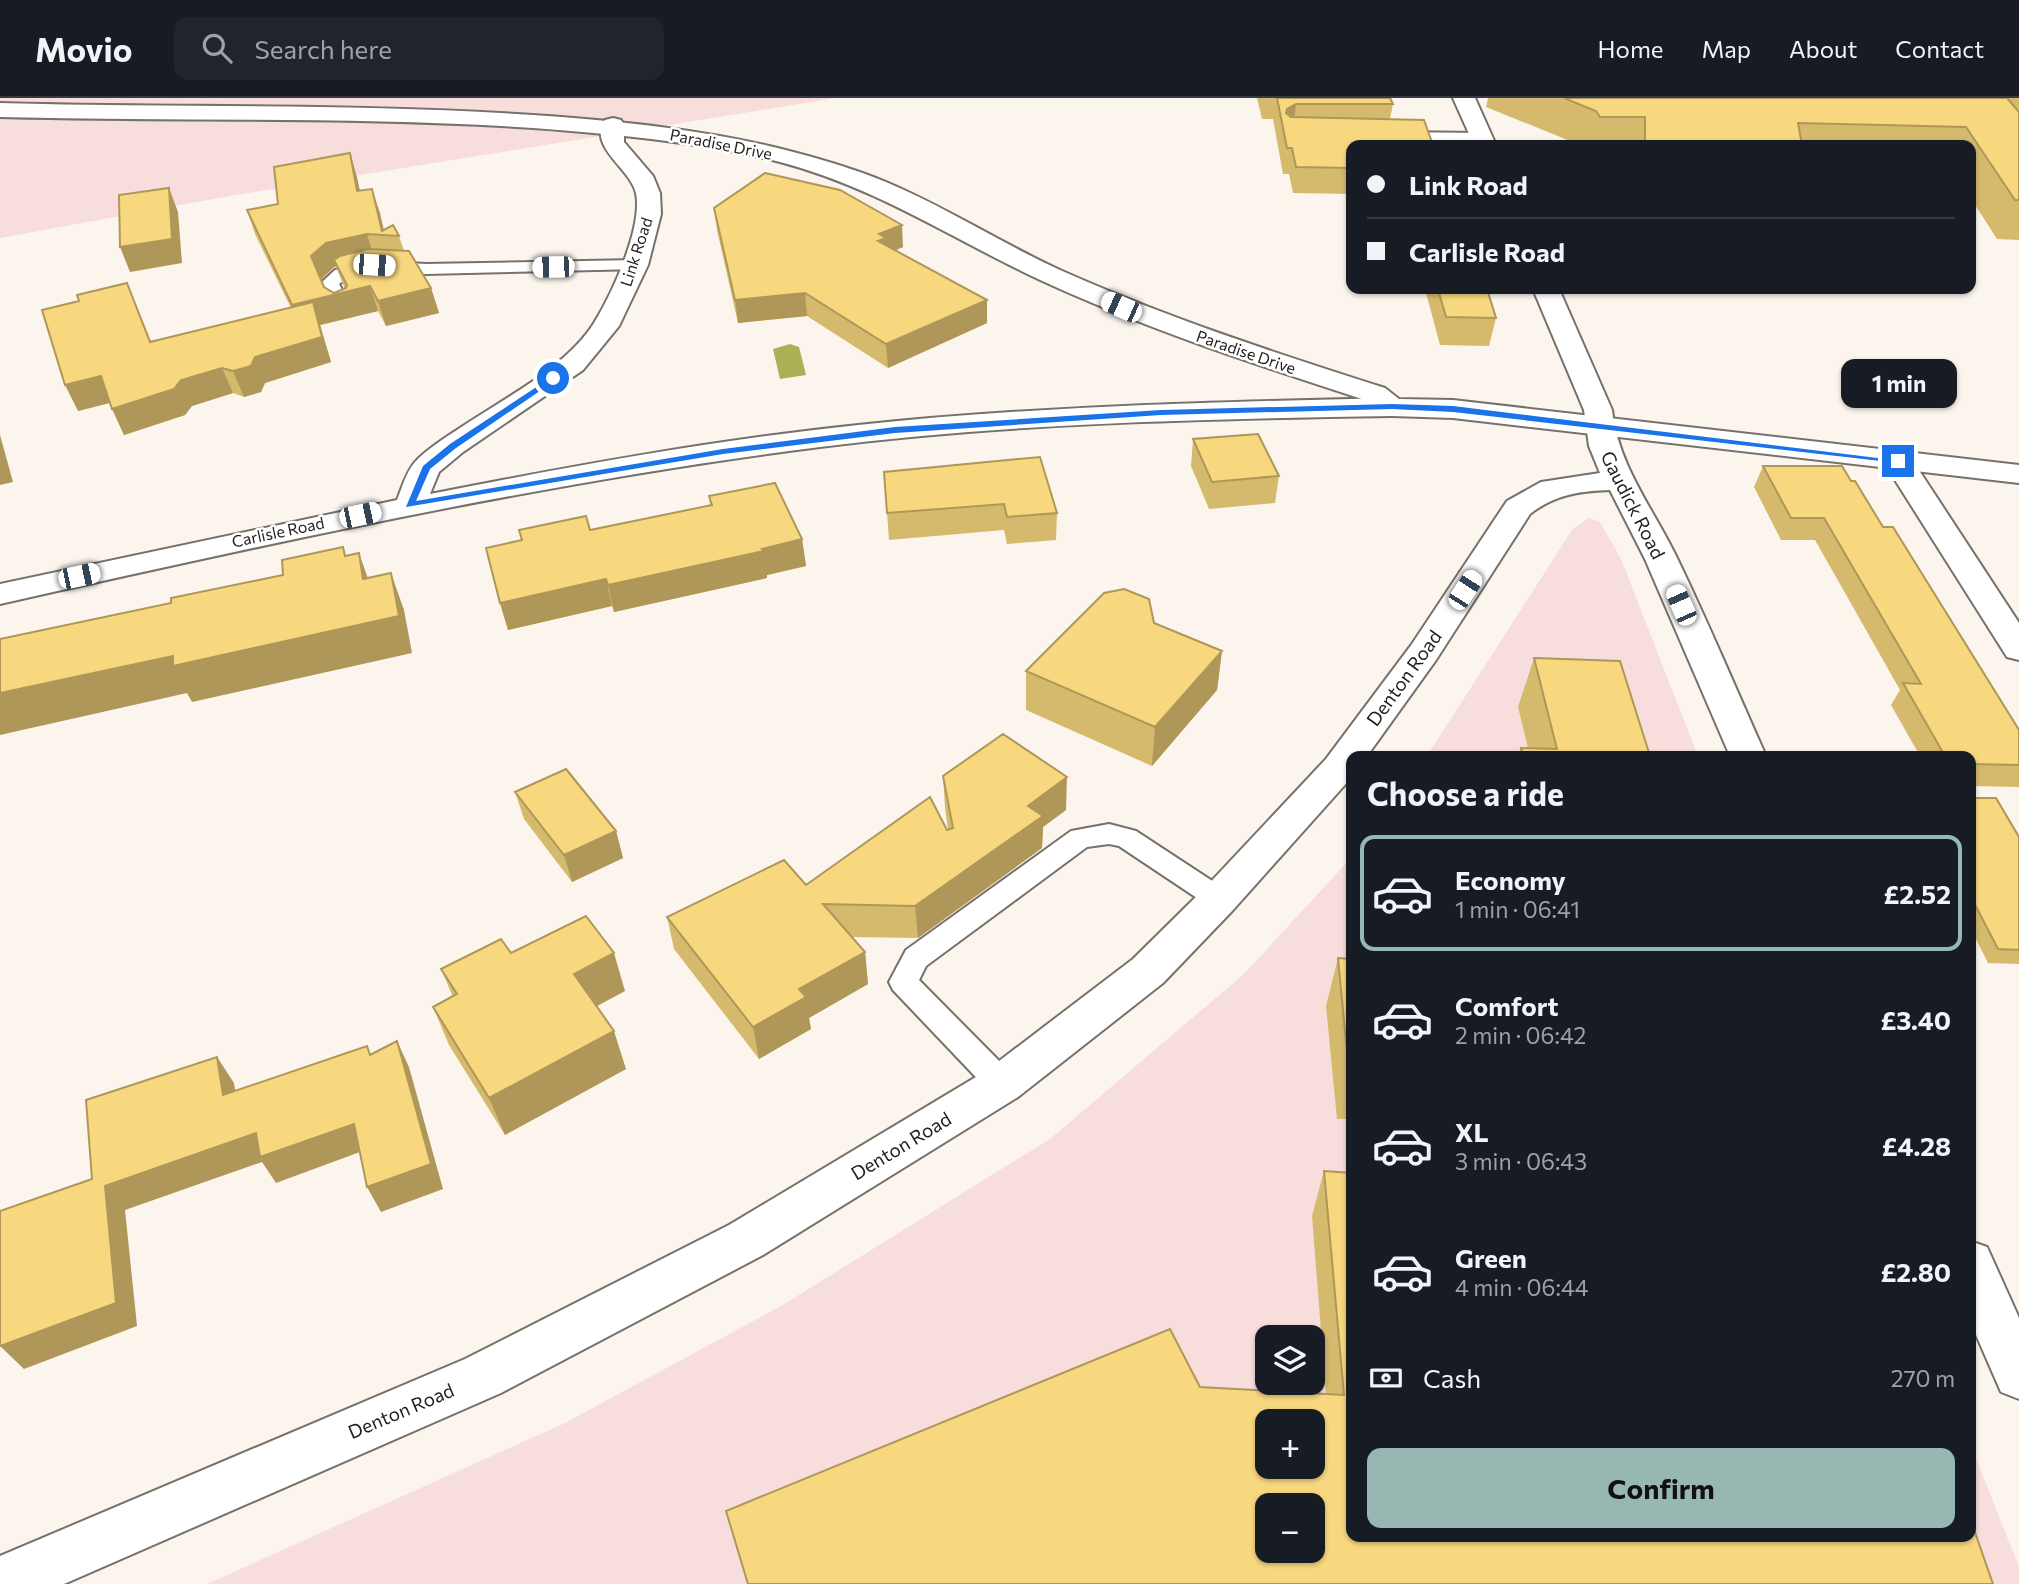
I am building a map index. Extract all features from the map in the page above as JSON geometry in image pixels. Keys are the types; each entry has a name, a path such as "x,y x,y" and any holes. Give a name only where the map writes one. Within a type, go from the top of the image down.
{"street":[{"path":"1464,98 1483,140"},
{"name":"Paradise Drive","path":"0,110 414,111 504,115 613,125 774,154 826,168 878,187 1042,272 1121,307 1224,346 1375,394 1392,407"},
{"name":"Link Road","path":"410,505 426,468 453,446 573,365 606,326 635,265 649,214 648,192 641,176 612,143 613,125"},
{"name":"Gaudick Road","path":"1548,294 1598,410 1598,427 1607,460 1648,530 1746,751"},
{"name":"Carlisle Road","path":"0,594 410,505 723,451 895,430 1161,412 1392,407 1453,409 2019,474"},
{"path":"1898,461 2019,649"},
{"name":"Denton Road","path":"1351,751 1424,652 1518,508 1533,495 1550,488 1585,482 1617,481"},
{"name":"Denton Road","path":"0,1584 483,1376 746,1240 1002,1084 1148,971 1219,900 1346,758"},
{"path":"1976,1277 2019,1375"}],"lane":[{"path":"1375,137 1440,140"},
{"path":"344,312 330,283 341,274 374,265 426,269 635,265"},
{"path":"1002,1084 903,982 916,958 1080,838 1109,834 1127,838 1219,900"}],"shaded area":[{"path":"0,98 836,98 230,196 0,238"},
{"path":"790,344 799,347 806,375 780,379 773,349"},
{"path":"1588,518 1600,522 1621,559 1696,751 1430,751 1572,530"},
{"path":"1346,863 1346,1542 1976,1542 1976,1459 2019,1567 2019,1584 207,1584 565,1423 781,1306 1050,1139 1244,974"}],"building":[{"path":"1277,98 1390,98 1393,104 1296,104 1287,109 1286,113 1291,117 1424,120 1431,140 1346,140 1346,168 1296,167 1292,148 1287,148"},
{"path":"1564,98 2007,98 2019,112 2019,200 2015,200 1966,127 1798,123 1801,140 1645,140 1645,117 1600,117 1596,111"},
{"path":"350,153 357,191 372,189 382,231 393,225 399,236 367,234 326,243 311,256 324,287 334,293 346,288 347,285 334,260 368,249 409,251 431,288 378,301 370,286 292,305 247,210 278,204 274,167"},
{"path":"765,173 840,190 902,225 879,234 886,238 878,241 987,300 886,344 805,293 735,300 714,208"},
{"path":"169,188 172,239 120,247 119,195"},
{"path":"127,283 150,342 313,302 322,337 255,357 251,366 233,371 222,368 181,380 174,389 112,409 101,376 65,385 42,310 79,301 77,295"},
{"path":"1439,294 1489,294 1496,318 1446,317"},
{"path":"1258,434 1279,476 1212,482 1193,439"},
{"path":"1040,457 1057,513 1007,517 1004,504 887,513 884,472"},
{"path":"1763,466 1842,466 1851,481 1855,481 1883,527 1893,527 2019,730 2019,765 1976,764 1976,751 1942,751 1903,683 1921,684 1824,518 1791,518"},
{"path":"775,483 802,539 762,549 764,551 608,585 606,579 500,603 486,548 522,540 519,530 586,516 590,530 712,505 709,496"},
{"path":"343,547 345,556 359,553 363,579 391,573 399,616 173,666 173,656 0,693 0,639 171,603 171,598 283,575 282,560"},
{"path":"1124,589 1149,599 1154,623 1222,651 1155,727 1026,671 1104,593"},
{"path":"1534,658 1620,661 1648,751 1522,751 1521,748 1557,749"},
{"path":"1003,734 1067,777 1028,806 1043,816 915,906 823,904 865,952 799,989 806,997 753,1027 667,917 784,860 806,885 930,797 947,830 953,828 943,776"},
{"path":"566,769 616,831 564,855 515,792"},
{"path":"1976,798 1996,798 2019,837 2019,950 1998,949 1976,907"},
{"path":"586,916 614,953 574,974 614,1031 489,1098 433,1007 457,994 441,969 501,939 511,953"},
{"path":"1338,958 1346,959 1346,1041"},
{"path":"397,1041 431,1164 367,1187 354,1124 260,1157 256,1133 105,1186 116,1303 0,1346 0,1211 92,1179 86,1100 217,1057 223,1095 367,1046 370,1055"},
{"path":"1324,1171 1346,1173 1346,1542 1976,1542 1976,1535 1993,1584 748,1584 726,1511 1170,1329 1200,1387 1255,1390 1255,1395 1344,1395"}],"route":[{"path":"553,378 453,446 426,468 410,505 723,451 895,430 1161,412 1392,407 1453,409 1898,461"}]}
